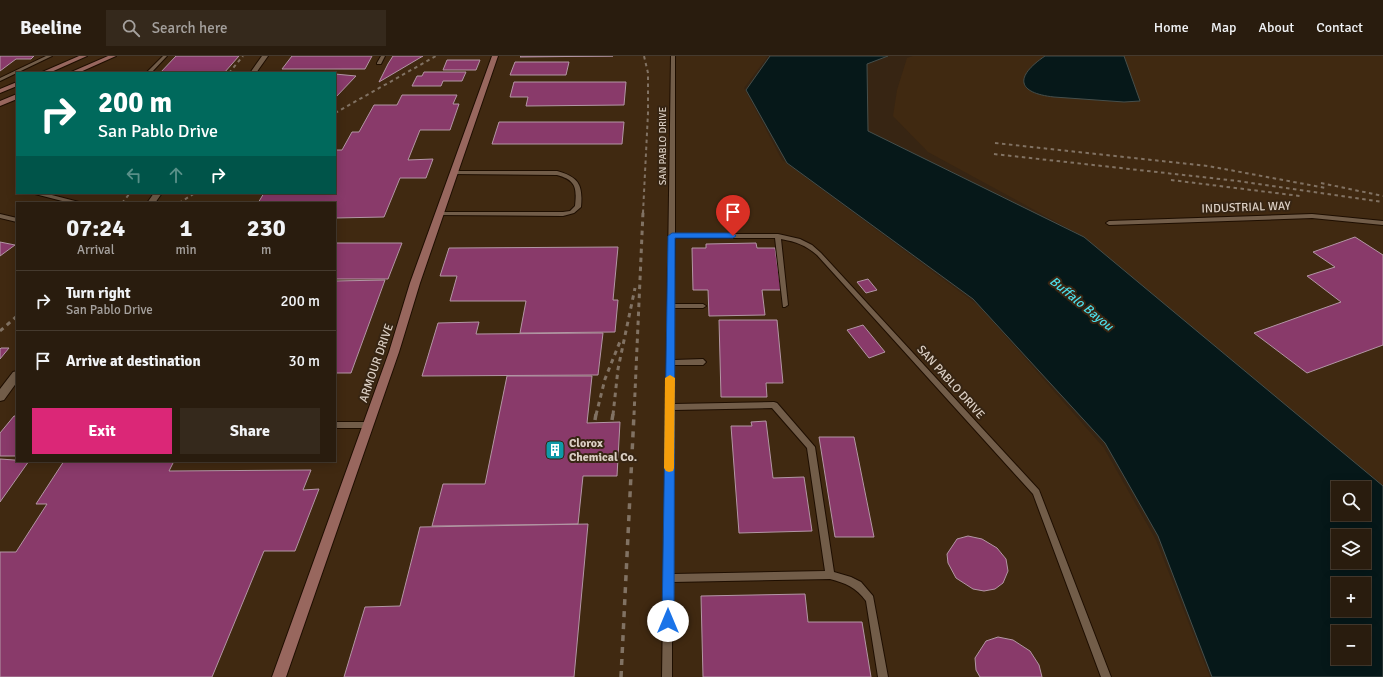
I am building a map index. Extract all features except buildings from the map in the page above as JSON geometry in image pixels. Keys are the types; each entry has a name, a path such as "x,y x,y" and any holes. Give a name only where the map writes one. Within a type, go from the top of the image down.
{"street":[{"path":"45,72 84,56"},
{"path":"74,72 113,56"},
{"path":"254,72 265,56"},
{"name":"ARMOUR DRIVE","path":"279,677 394,352 415,283 495,56"},
{"path":"2,89 16,84"},
{"path":"0,104 16,96"},
{"path":"151,202 157,194"},
{"path":"0,397 16,376"}],"lane":[{"path":"17,72 50,56"},
{"path":"149,72 165,56"},
{"path":"379,63 383,56"},
{"name":"SAN PABLO DRIVE","path":"668,677 673,56"},
{"path":"0,80 16,72"},
{"path":"439,214 563,214 572,212 578,207 580,191 577,184 573,179 564,175 556,173 454,173"},
{"path":"40,194 72,202"},
{"path":"0,216 16,220"},
{"name":"INDUSTRIAL WAY","path":"1109,223 1312,216 1383,223"},
{"name":"SAN PABLO DRIVE","path":"672,236 778,236 798,240 810,246 819,254 1036,492 1106,677"},
{"path":"778,236 785,305"},
{"path":"671,306 703,306"},
{"path":"670,363 703,362"},
{"path":"670,407 774,405 811,447 830,576"},
{"path":"336,425 368,425"},
{"path":"668,578 830,576 856,584 863,588 870,599 883,677"}],"shaded area":[{"path":"0,56 768,56 744,88 782,160 979,306 1104,448 1156,540 1210,677 0,677"},
{"path":"913,56 1383,56 1383,486 1084,237 928,152 893,116 897,90 907,58"}],"water":[{"name":"Buffalo Bayou","path":"770,56 888,56 867,64 868,131 1084,237 1383,486 1383,677 1212,677 1158,536 1105,443 973,299 787,163 746,90"},
{"path":"1045,56 1124,56 1140,101 1124,102 1054,97 1033,92 1027,88 1024,83 1024,77 1035,64"}],"railway":[{"path":"230,72 243,56"},
{"path":"336,112 436,56"},
{"path":"643,213 648,113 648,73 644,56"},
{"path":"995,143 1208,166 1326,188"},
{"path":"994,154 1238,181 1383,202"},
{"path":"1171,180 1300,196"},
{"path":"1321,183 1383,196"},
{"path":"123,202 129,194"},
{"path":"181,202 193,194"},
{"path":"634,415 643,212"},
{"path":"613,415 618,369 635,288"},
{"path":"0,331 16,317"},
{"path":"596,415 605,379 621,339"},
{"path":"595,420 596,414"},
{"path":"612,420 613,414"},
{"path":"621,677 634,414"}],"slow traffic":[{"path":"669,468 670,378"}],"place":[{"name":"Clorox Chemical Co.","path":"555,450"}],"route":[{"path":"668,621 672,236 733,236"}]}
